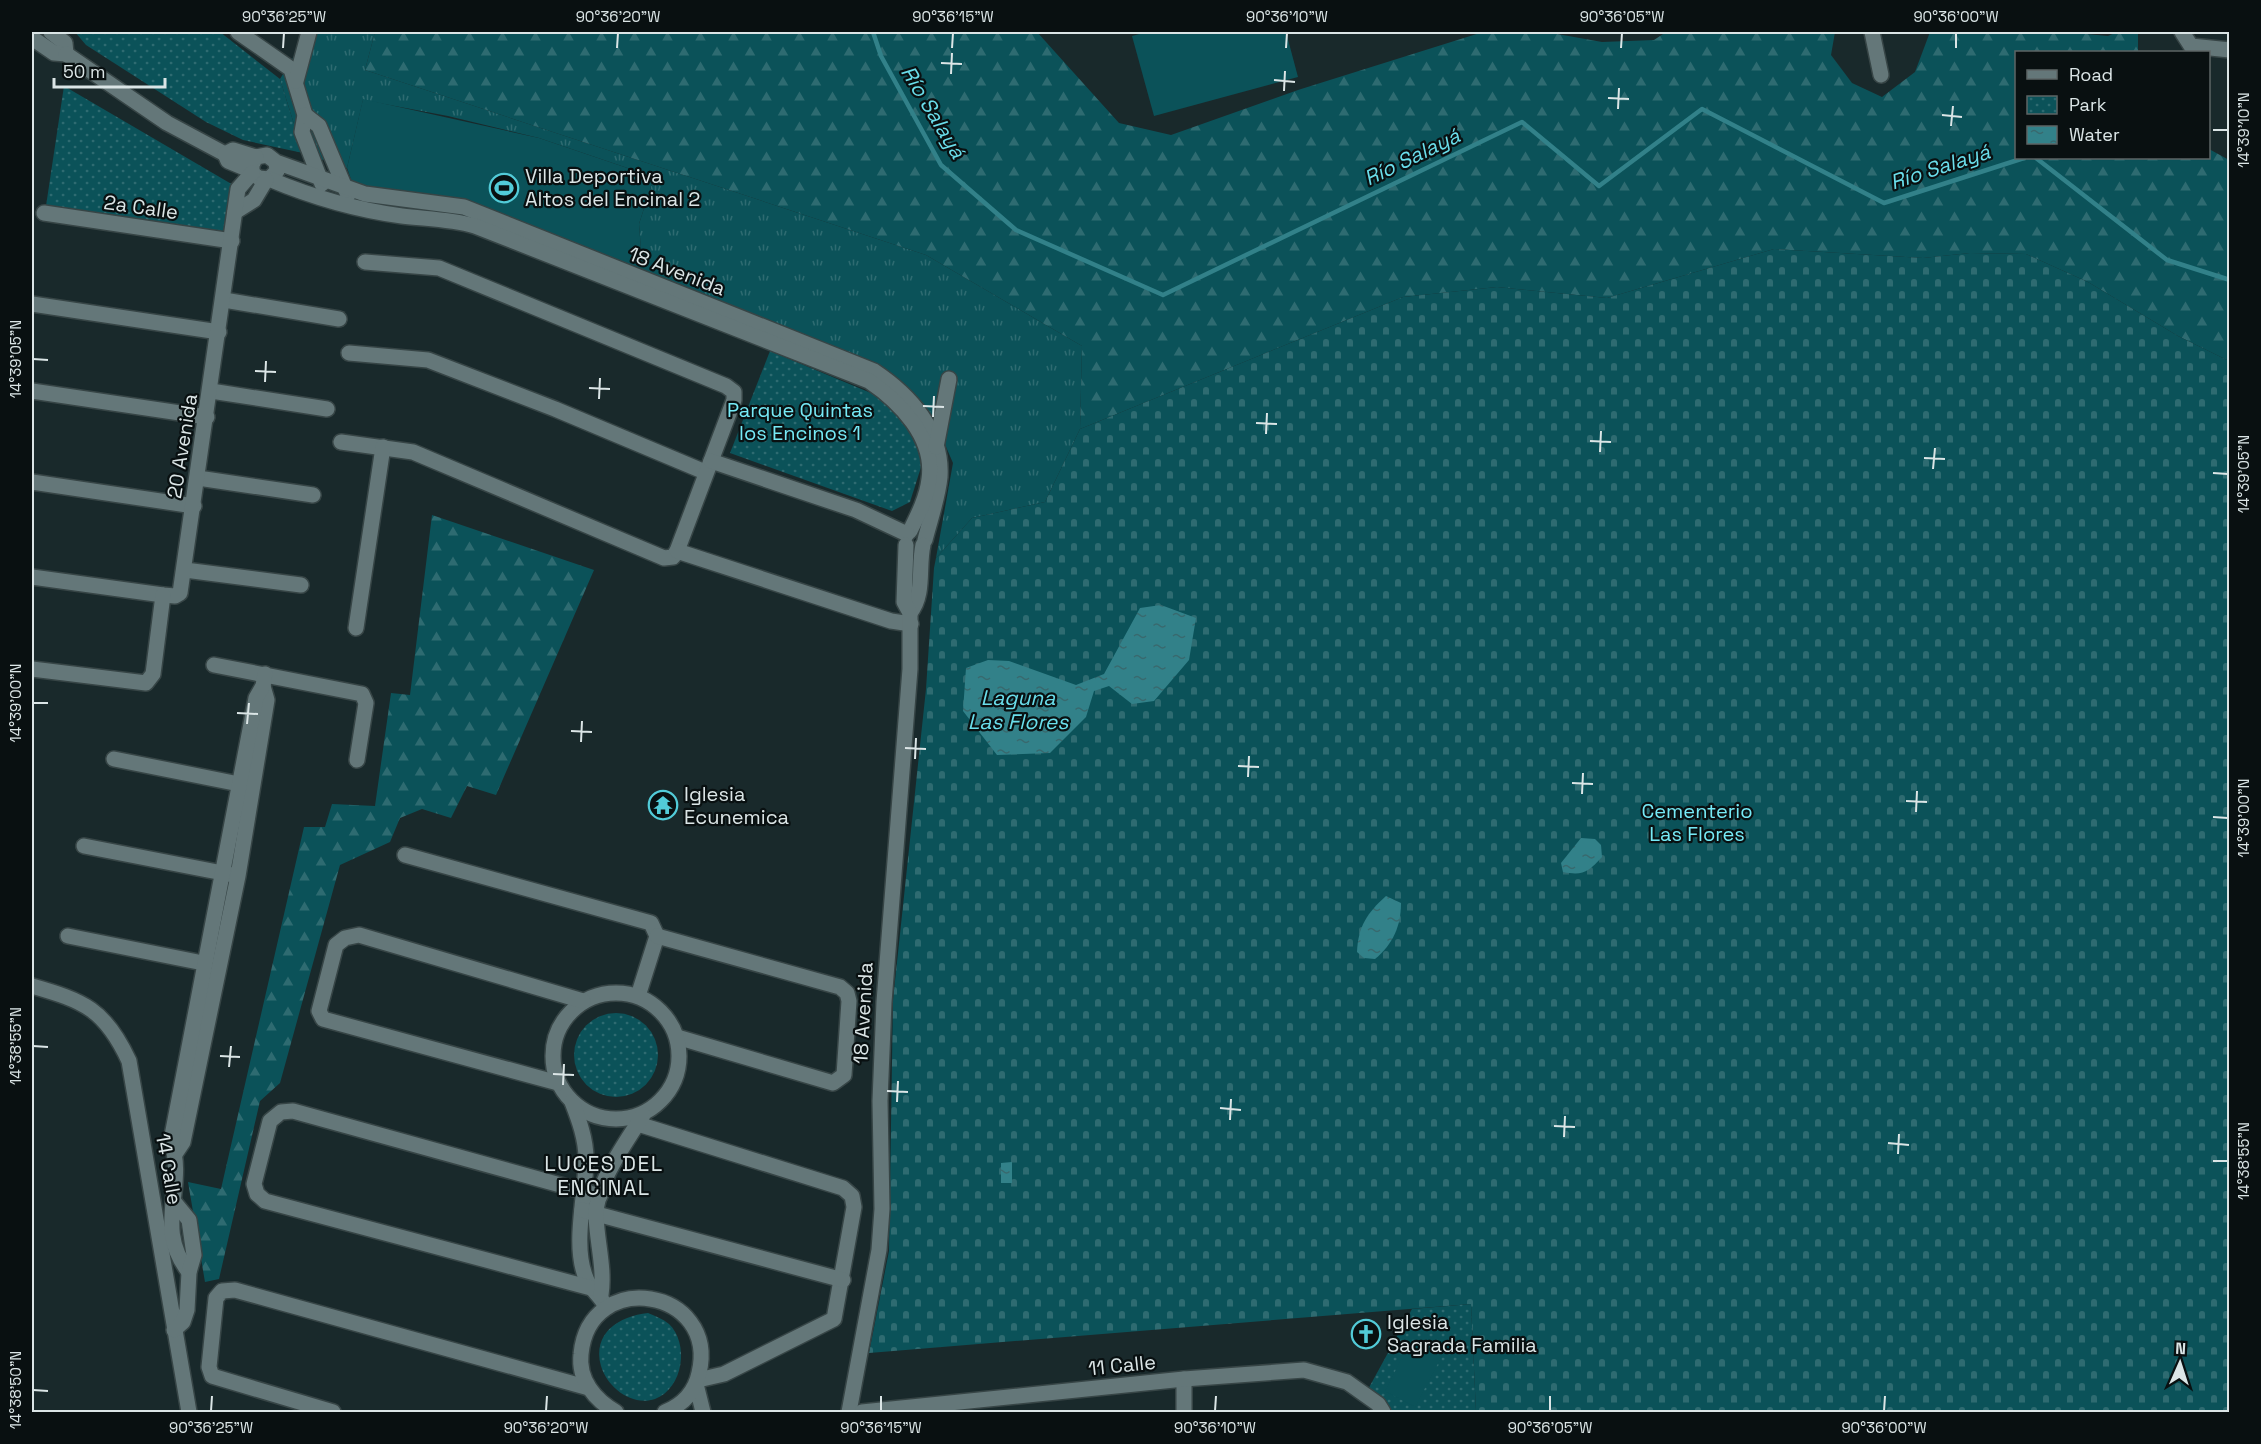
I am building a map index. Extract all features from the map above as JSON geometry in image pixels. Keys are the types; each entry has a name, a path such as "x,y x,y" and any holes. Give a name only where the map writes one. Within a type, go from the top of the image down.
{"street":[{"path":"39,32 32,38 54,53 66,54 65,43 51,32"},
{"path":"238,32 291,69 305,115 302,132 330,201"},
{"path":"296,81 309,32"},
{"path":"1872,32 1881,75"},
{"path":"2182,32 2191,46 2229,50"},
{"name":"18 Avenida","path":"66,54 167,123 225,154 233,150 254,167 259,178 353,207 402,216 444,218 475,226 869,381 883,390 910,418 920,434 930,464 929,480 922,506 908,537 904,602 910,619 909,697 884,1002 880,1101 882,1209 879,1250 849,1413"},
{"path":"305,115 319,126 353,207"},
{"name":"18 Avenida","path":"254,167 267,155 276,162 346,189 391,199 464,207 860,364 889,381 920,412 936,447 940,462 940,480 924,542 918,603 910,619"},
{"path":"235,212 254,200 277,171 276,162"},
{"name":"20 Avenida","path":"164,595 175,596 180,593 185,570 238,189 254,167"},
{"name":"2a Calle","path":"44,213 232,241"},
{"path":"341,442 413,452 664,558 673,556 677,551 734,400 734,392 726,386 439,268 365,262"},
{"path":"224,300 339,319"},
{"path":"32,304 219,332"},
{"path":"349,352 428,360 708,467 856,510 908,537 920,532 924,542"},
{"path":"936,447 949,379"},
{"path":"32,391 207,417"},
{"path":"211,391 327,409"},
{"path":"356,628 383,447"},
{"path":"198,478 314,495"},
{"path":"32,482 194,506"},
{"path":"677,551 891,621 910,619"},
{"path":"185,570 301,585"},
{"path":"32,576 164,595 153,674 146,683 32,669"},
{"path":"214,665 264,680 362,694 366,703 357,760"},
{"path":"174,1330 183,1322 187,1310 189,1272 194,1255 189,1220 175,1203 175,1154 183,1142 203,963 223,873 256,698 264,680"},
{"path":"188,1084 238,876 267,700 264,680"},
{"path":"114,759 239,784"},
{"path":"84,846 238,876"},
{"path":"405,855 651,923 657,936 638,996"},
{"path":"558,1083 323,1019 319,1011 336,945 345,938 359,935 582,1001"},
{"path":"68,936 203,963"},
{"path":"657,936 840,987 847,993 849,1001 844,1075 833,1083 677,1036"},
{"name":"14 Calle","path":"32,986 84,1004 102,1017 119,1040 129,1061 189,1413"},
{"path":"589,1211 584,1191 586,1158 582,1131 572,1102 558,1083 552,1061 555,1038 565,1017 582,1001 600,994 620,992 638,996 655,1005 669,1019 677,1036 680,1054 678,1072 671,1088 660,1102 642,1118 625,1142 600,1196 589,1211 580,1256 585,1278 599,1297 595,1317 582,1344 581,1367 588,1388 601,1403 616,1413"},
{"path":"572,1102 588,1113 607,1119 642,1118 843,1188 852,1196 854,1207 843,1280 834,1319 724,1374 697,1382 674,1411"},
{"path":"600,1196 292,1111 281,1113 270,1121 254,1184 257,1194 265,1201 599,1297 624,1299 643,1297 662,1301 679,1310 692,1324 700,1342 702,1361 697,1382 703,1413"},
{"path":"589,1211 843,1280"},
{"path":"333,1413 212,1376 209,1367 216,1298 222,1291 234,1290 588,1388"},
{"name":"11 Calle","path":"862,1413 948,1408 1184,1380 1304,1370 1347,1382 1380,1408"},
{"path":"1184,1380 1184,1413"}],"green space":[{"path":"75,32 220,32 280,79 303,153 243,140 206,122 86,45"},
{"path":"301,32 375,32 365,70 926,255 1082,346 1080,429 1045,502 972,518 936,558 953,463 937,426 907,390 638,273 641,250 639,224 654,177 539,138 448,116 363,100 347,168 303,153 280,79 297,51"},
{"path":"375,32 1037,32 1119,123 1171,135 1298,90 1483,32 1546,32 1602,42 1654,40 1666,32 1835,32 1831,55 1852,83 1882,97 1915,72 1930,32 2064,32 2108,36 2117,32 2138,32 2138,51 2015,51 2015,159 2210,159 2210,150 2229,160 2229,361 2178,336 2088,282 2026,254 1970,253 1923,258 1774,249 1607,298 1497,287 1403,297 1080,429 1082,346 926,255 365,70"},
{"path":"1147,32 1286,32 1298,77 1154,116 1132,36"},
{"path":"64,86 240,189 222,233 46,206"},
{"name":"Villa Deportiva Altos del Encinal 2","path":"363,99 539,138 654,177 639,224 641,250 638,273 458,202 353,185 347,168"},
{"name":"Cementerio Las Flores","path":"1774,249 1923,258 1970,253 2026,254 2088,282 2178,336 2229,361 2229,1412 1476,1412 1471,1304 869,1353 889,1251 893,1000 926,689 936,558 972,518 1045,502 1080,429 1403,297 1497,287 1607,298"},
{"name":"Parque Quintas los Encinos 1","path":"770,351 883,398 912,432 922,464 910,502 892,511 730,453"},
{"path":"432,515 594,570 496,795 467,786 451,818 422,809 400,818 390,842 340,865 280,1083 260,1101 219,1279 205,1282 188,1182 221,1189 304,827 325,827 332,804 375,806 391,693 410,695"},
{"path":"608,1013 624,1013 640,1020 651,1031 658,1047 655,1071 646,1085 624,1097 608,1097 592,1090 581,1079 574,1063 574,1047 581,1031 592,1020"},
{"path":"1471,1304 1476,1412 1390,1412 1383,1403 1366,1393 1412,1309"},
{"path":"648,1313 669,1324 675,1332 681,1353 677,1375 672,1385 665,1393 646,1401 629,1398 615,1388 604,1374 599,1354 600,1344 610,1328 627,1318"},
{"path":"1411,1340 1442,1356 1415,1407 1385,1391"}],"water":[{"name":"Laguna Las Flores","path":"1161,605 1196,618 1189,660 1154,701 1132,704 1109,686 1094,691 1086,717 1050,753 997,755 963,711 966,668 988,660 1009,661 1076,685 1104,674 1140,608"},
{"path":"1581,838 1595,839 1601,845 1602,857 1585,872 1563,872 1561,863"},
{"path":"1386,896 1401,903 1398,927 1387,947 1375,959 1364,958 1357,952 1359,935 1369,915"},
{"path":"1012,1162 1012,1183 1001,1183 1001,1163"}],"waterway":[{"name":"Río Salayá","path":"873,32 881,56 941,165 1016,230 1163,295 1522,122 1599,186 1702,109 1884,203 2021,159"},
{"name":"Río Salayá","path":"2037,159 2167,260 2230,280"}],"place":[{"name":"Villa Deportiva Altos del Encinal 2","path":"504,188"},
{"name":"Iglesia Ecunemica","path":"663,805"},
{"name":"Iglesia Sagrada Familia","path":"1366,1334"}],"district":[{"name":"LUCES DEL ENCINAL","path":"604,1176"}]}
